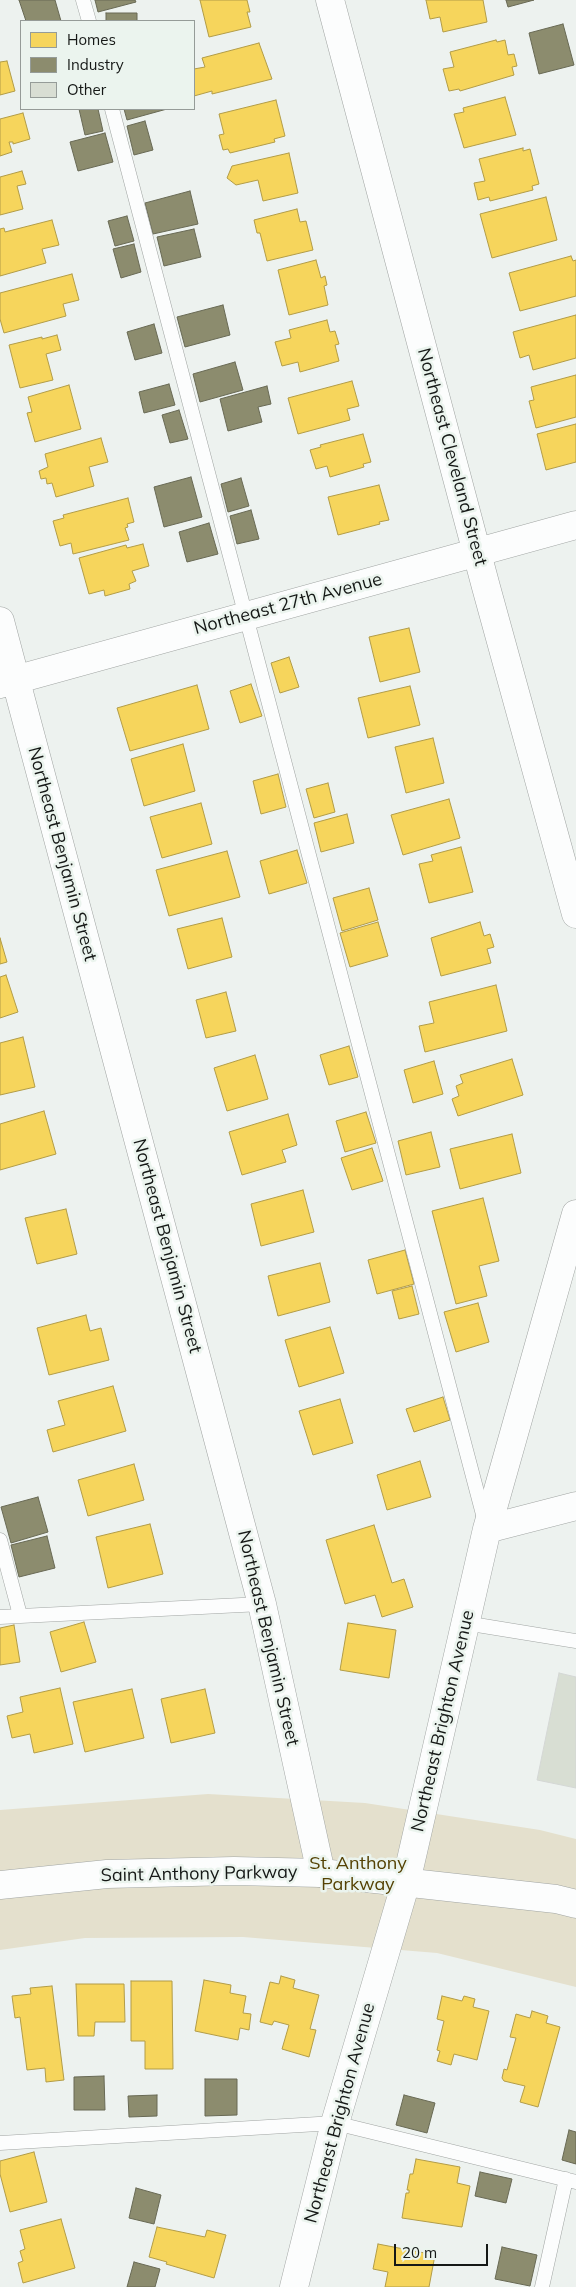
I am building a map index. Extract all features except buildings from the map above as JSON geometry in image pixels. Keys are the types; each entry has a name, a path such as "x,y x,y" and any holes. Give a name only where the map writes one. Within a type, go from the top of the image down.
{"street":[{"name":"Northeast Cleveland Street","path":"330,0 477,553 576,914"},
{"name":"Northeast 27th Avenue","path":"8,682 576,525"},
{"name":"Northeast Benjamin Street","path":"0,622 8,682 262,1604 321,1873"},
{"name":"Northeast Brighton Avenue","path":"294,2287 334,2123 406,1882 487,1529 576,1214"},
{"path":"487,1529 576,1506"},
{"name":"Saint Anthony Parkway","path":"0,1885 107,1874 234,1871 321,1873 556,1899 576,1904"}],"lane":[{"path":"84,0 89,20"},
{"path":"112,110 487,1529"},
{"path":"0,1540 20,1615"},
{"path":"0,1617 262,1604"},
{"path":"465,1623 576,1641"},
{"path":"0,2143 334,2123 571,2180 542,2287"}],"green space":[{"name":"St. Anthony Parkway","path":"208,1794 365,1803 540,1830 576,1839 576,1987 437,1953 243,1937 85,1938 0,1950 0,1810"}]}
